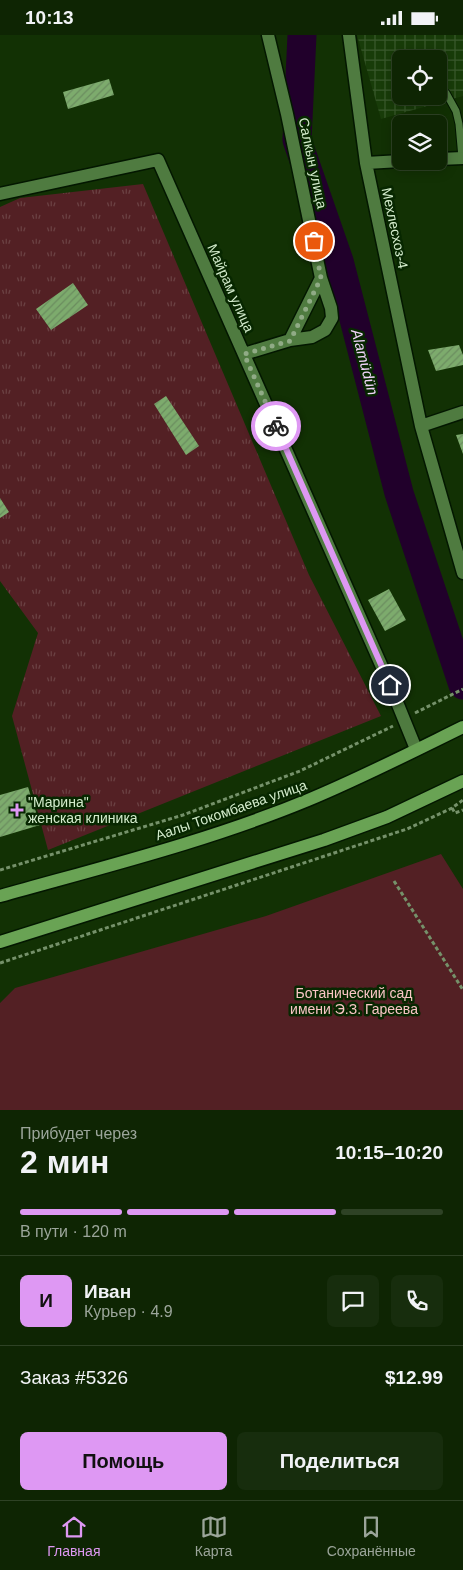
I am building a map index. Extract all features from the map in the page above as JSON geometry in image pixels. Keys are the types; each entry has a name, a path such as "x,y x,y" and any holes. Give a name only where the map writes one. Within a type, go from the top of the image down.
{"main road":[{"name":"Аалы Токомбаева улица","path":"0,896 164,850 247,823 308,800 367,774 463,727"},
{"path":"0,942 324,840 387,817 458,783"}],"street":[{"name":"Салкын улица","path":"244,354 312,337 325,330 332,318 331,308 321,278 289,124 268,35"},
{"name":"Мехлесхоз-4","path":"349,35 366,163 421,426 463,573"},
{"path":"447,159 462,158"},
{"name":"Майрам улица","path":"0,194 158,160 390,685 403,719 422,746"},
{"path":"366,163 392,162"},
{"path":"290,341 321,278"},
{"path":"421,426 463,412"}],"lane":[{"path":"447,95 456,111 462,158"}],"path":[{"path":"428,707 463,689"},
{"path":"0,870 183,815 300,771 387,730 403,719"},
{"path":"0,963 407,829 452,808 462,800"},
{"path":"452,808 455,813 463,810"},
{"path":"394,881 463,990"}],"shaded area":[{"path":"357,35 463,35 463,96 447,100 447,50 392,50 392,105 431,105 381,119"}],"green space":[{"path":"143,184 309,575 381,716 48,850 12,716 38,633 0,581 0,207 20,198"},
{"name":"Ботанический сад имени Э.З. Гареева","path":"441,854 463,889 463,1110 0,1110 0,1003 15,988 266,916"}],"building":[{"path":"109,79 114,95 68,109 63,92"},
{"path":"73,283 88,305 51,330 36,309"},
{"path":"459,345 463,355 463,365 436,371 428,350"},
{"path":"166,396 199,446 186,455 154,404"},
{"path":"463,434 463,454 456,435"},
{"path":"0,498 9,512 0,518"},
{"path":"389,589 406,620 385,631 368,600"},
{"name":"\"Марина\" женская клиника","path":"28,787 40,825 0,837 0,795"}],"waterway":[{"name":"Alamüdün","path":"302,35 297,140 339,261 399,493 463,685"}],"way so far":[{"path":"276,426 244,354 290,341 321,278 314,241"}],"place":[{"name":"\"Марина\" женская клиника","path":"17,810"}],"route":[{"path":"276,426 390,685"}]}
